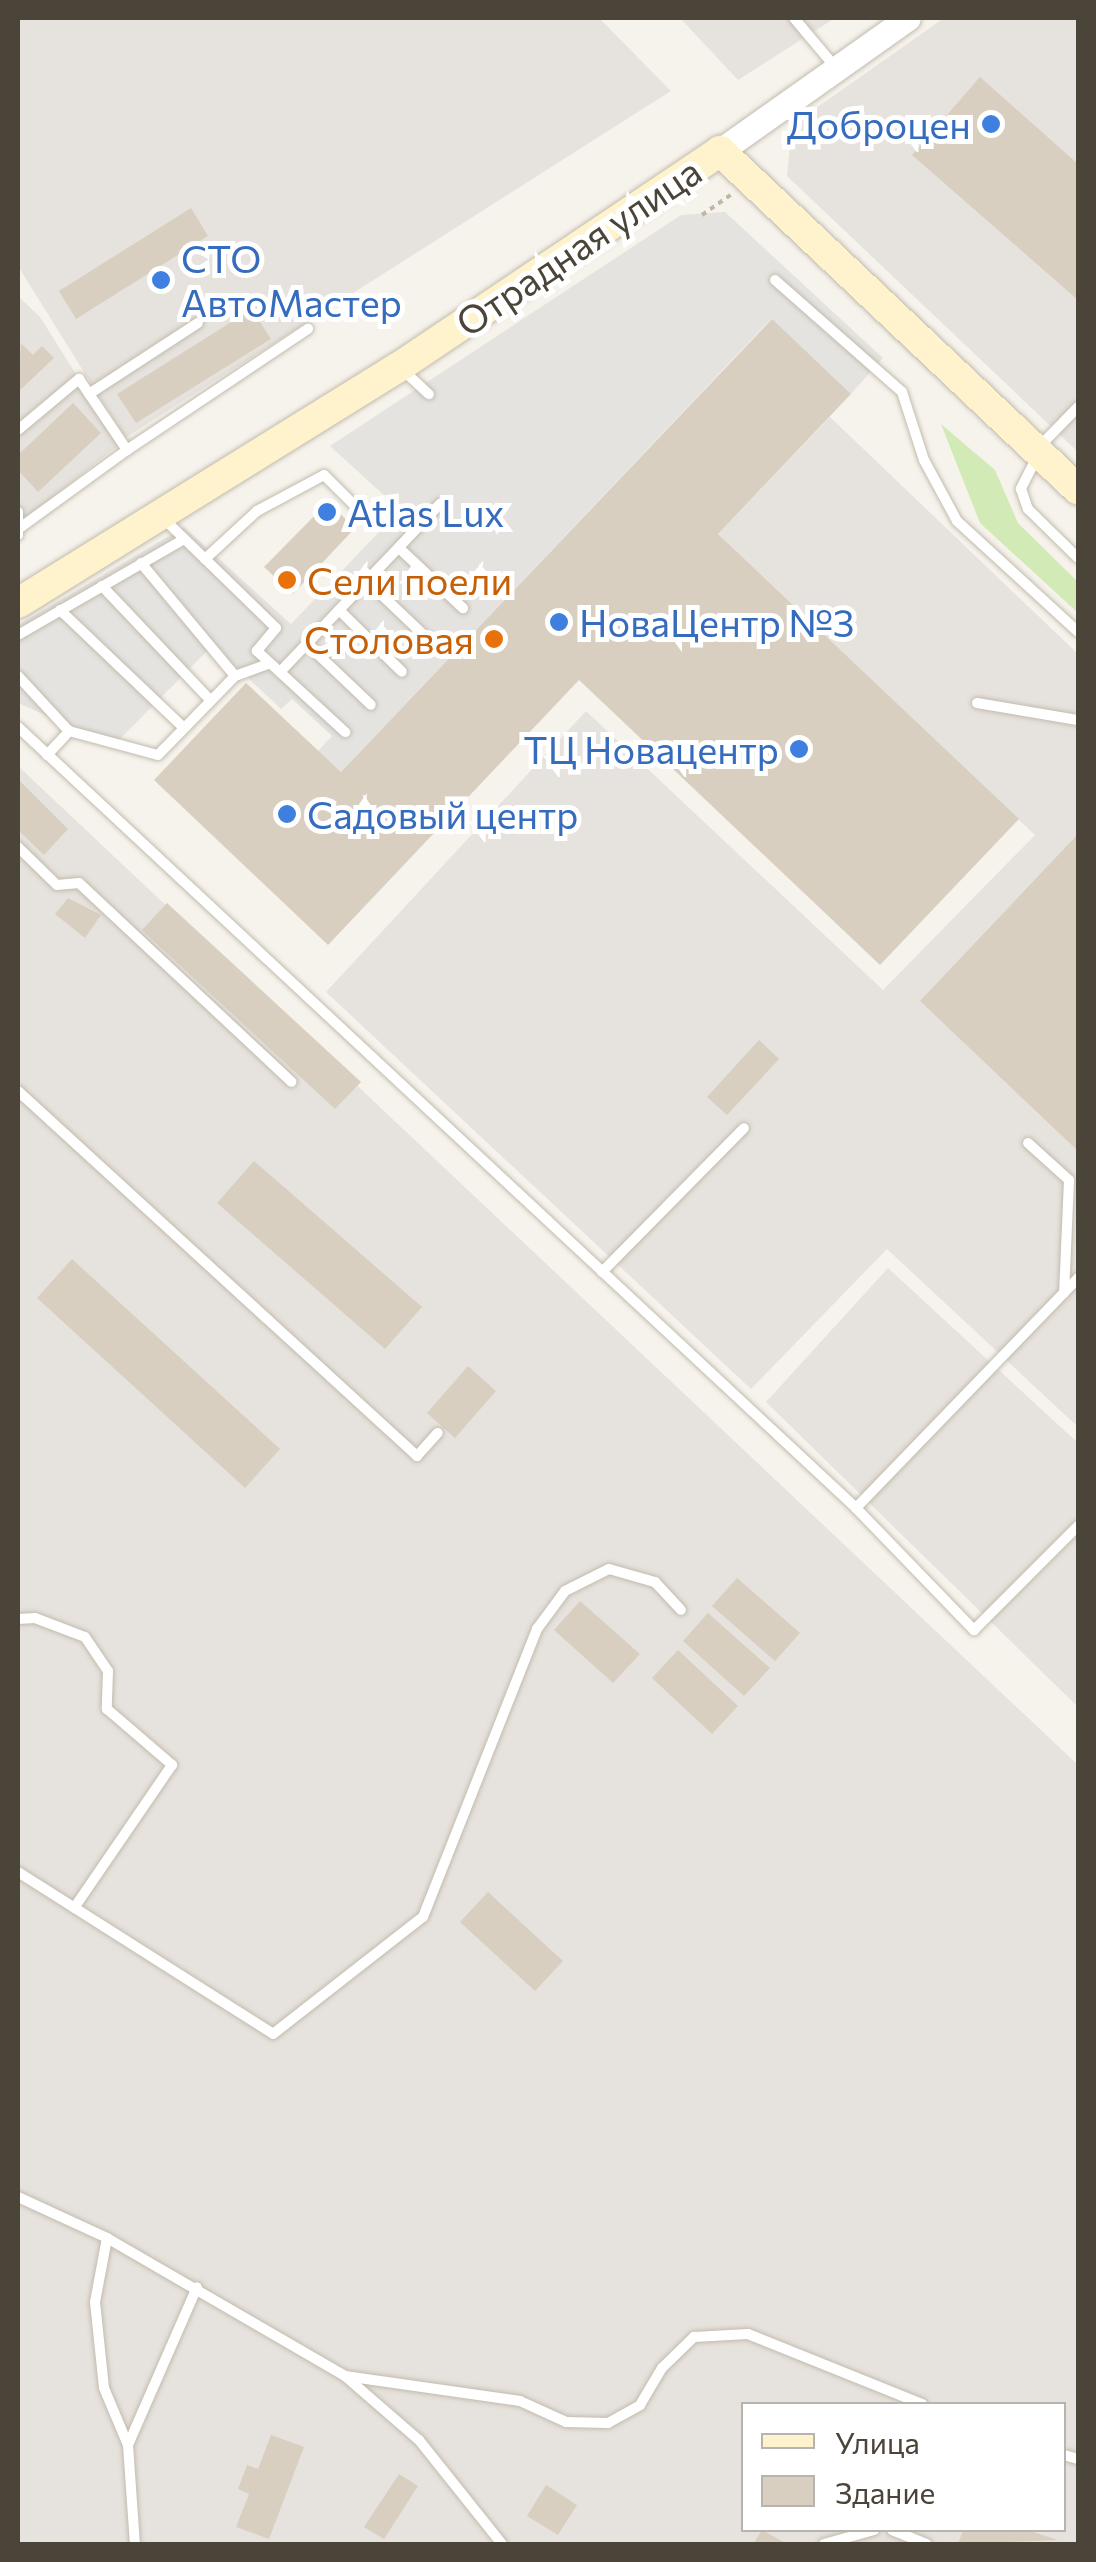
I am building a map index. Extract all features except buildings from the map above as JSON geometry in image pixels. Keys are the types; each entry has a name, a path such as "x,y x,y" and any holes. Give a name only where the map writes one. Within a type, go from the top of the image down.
{"main road":[{"name":"Отрадная улица","path":"18,603 399,366 720,151 1078,490"}],"street":[{"path":"720,151 908,18"}],"lane":[{"path":"794,18 836,68"},
{"path":"775,280 902,392 924,460 957,521 1078,632"},
{"path":"89,394 198,322"},
{"path":"19,531 128,450 308,329"},
{"path":"399,366 429,394"},
{"path":"18,430 79,379 128,450"},
{"path":"1078,407 1026,469 1021,489 1028,509 1078,558"},
{"path":"205,559 257,511 324,475 360,511"},
{"path":"280,672 441,504"},
{"path":"18,512 19,531"},
{"path":"160,514 276,628 257,651 345,732"},
{"path":"18,635 184,538"},
{"path":"399,548 463,608"},
{"path":"141,563 236,676"},
{"path":"367,581 430,642"},
{"path":"102,586 211,701"},
{"path":"60,610 184,728"},
{"path":"339,610 402,672"},
{"path":"307,644 372,704"},
{"path":"18,676 69,731 158,754 236,676 270,663"},
{"path":"977,703 1078,720"},
{"path":"18,727 856,1508 974,1630 1078,1526"},
{"path":"47,754 69,731"},
{"path":"18,847 57,885 79,882 292,1082"},
{"path":"18,1091 417,1456 438,1433"},
{"path":"602,1272 744,1128"},
{"path":"1028,1143 1069,1180 1064,1294"},
{"path":"856,1508 1078,1278"},
{"path":"18,1872 273,2034 423,1917 537,1629 565,1591 609,1569 654,1582 681,1610"},
{"path":"18,1620 34,1618 84,1638 108,1671 107,1709 172,1765 74,1908"},
{"path":"18,2198 107,2238 345,2376 419,2440 502,2544"},
{"path":"107,2238 95,2302 104,2388 128,2445 135,2544"},
{"path":"128,2445 196,2287"},
{"path":"345,2376 520,2401 566,2422 608,2423 640,2405 662,2368 694,2338 748,2334 917,2402"},
{"path":"824,2544 867,2532"},
{"path":"897,2532 926,2544"}],"path":[{"path":"702,215 752,181"}],"shaded area":[{"path":"18,18 599,18 671,91 125,438 18,266"},
{"path":"680,18 835,18 738,80"},
{"path":"944,18 1078,18 1078,452 787,176 792,125"},
{"path":"725,212 883,358 851,394 771,319 341,772 318,751 332,736 292,699 281,709 213,645 114,745 18,703 18,625 184,527 291,624 400,510 330,446 681,215"},
{"path":"18,296 40,317 120,444 18,525"},
{"path":"830,417 1078,654 1078,1427 887,1249 751,1389 326,992 586,711 883,990 1035,835 718,534"},
{"path":"18,766 1078,1765 1078,2544 18,2544"},
{"path":"888,1268 1078,1443 1078,1707 766,1402"}],"green space":[{"path":"941,424 995,470 1018,523 1078,582 1078,613 980,523"}],"place":[{"name":"Доброцен","path":"991,124"},
{"name":"СТО АвтоМастер","path":"161,280"},
{"name":"Atlas Lux","path":"327,512"},
{"name":"Сели поели","path":"287,580"},
{"name":"НоваЦентр №3","path":"559,622"},
{"name":"Столовая","path":"494,639"},
{"name":"ТЦ Новацентр","path":"799,749"},
{"name":"Садовый центр","path":"287,814"}]}
